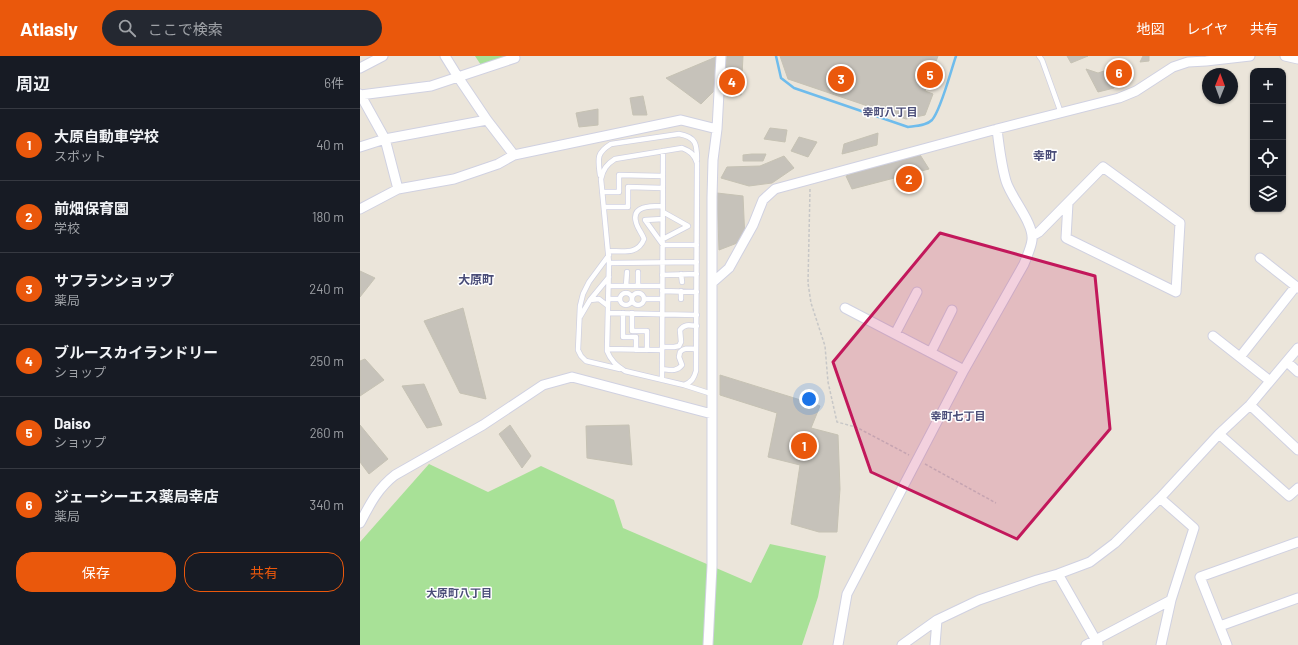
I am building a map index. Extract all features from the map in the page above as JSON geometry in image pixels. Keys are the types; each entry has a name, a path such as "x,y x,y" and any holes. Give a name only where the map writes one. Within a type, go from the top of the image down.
{"street":[{"path":"360,68 383,56"},
{"path":"445,56 487,120 514,155"},
{"path":"708,645 712,566 713,160 717,129 721,56"},
{"path":"712,283 729,268 753,225 764,200 775,189 997,129 1119,98 1142,88 1173,67 1188,62 1250,56"},
{"path":"1285,56 1298,59"},
{"path":"398,189 386,139 360,95 431,86 514,58"},
{"path":"360,146 386,139 487,120"},
{"path":"360,209 398,189 454,179 498,164 514,155 681,120 717,129"},
{"path":"838,645 847,594 964,370 1024,264 1030,247 1032,236 1030,229 1006,182 997,129"},
{"path":"1032,236 1039,232 1103,167 1180,223 1176,292 1066,238 1068,203"},
{"path":"1240,357 1297,287 1260,258"},
{"path":"895,334 917,292"},
{"path":"845,308 964,370"},
{"path":"930,352 952,310"},
{"path":"1213,336 1270,381"},
{"path":"902,645 937,620 979,600 1090,562 1115,543 1160,498 1219,434 1250,405 1298,348"},
{"path":"1287,362 1298,372"},
{"path":"360,523 371,502 384,484 394,475 483,425 543,385 572,377 712,414"},
{"path":"1250,405 1298,450"},
{"path":"1219,434 1289,496 1298,488"},
{"path":"1160,498 1194,528 1171,600 1161,645"},
{"path":"1227,645 1200,577 1298,542"},
{"path":"1058,574 1097,643"},
{"path":"1220,626 1298,598"},
{"path":"1086,645 1097,643 1171,600"},
{"path":"935,645 937,620"}],"lane":[{"path":"1039,56 1042,60 1061,113"},
{"path":"625,371 616,366 610,358 607,349 609,263 598,161 599,155 603,149 611,144 679,134 686,135 692,138 697,149 697,315 696,371 691,382 684,385"},
{"path":"601,179 602,171 608,164 616,159 663,151 682,148 689,151 695,157 697,163"},
{"path":"662,380 663,151"},
{"path":"602,192 619,192 619,174 663,176"},
{"path":"604,207 628,208 628,187 663,188"},
{"path":"608,253 635,250 641,246 644,239 642,232 635,221 636,214 640,208 647,206 663,206"},
{"path":"663,212 688,226 663,239"},
{"path":"663,218 644,220 663,245"},
{"path":"663,245 697,245"},
{"path":"608,253 589,282 580,306 578,350 581,356 586,361 684,385 712,394"},
{"path":"609,263 697,262"},
{"path":"626,272 626,286"},
{"path":"638,272 638,286"},
{"path":"681,274 682,282"},
{"path":"662,275 697,274"},
{"path":"579,319 590,300 609,277"},
{"path":"609,286 638,286 697,292"},
{"path":"681,291 681,299"},
{"path":"620,299 625,305 629,304 635,294 639,292 645,299"},
{"path":"620,299 622,294 626,293 629,294 633,303 639,305 643,303 645,299"},
{"path":"608,298 620,299"},
{"path":"590,300 599,299 608,306"},
{"path":"645,299 662,299"},
{"path":"608,313 697,315"},
{"path":"623,313 623,337 636,337 636,350"},
{"path":"632,313 632,331 647,331 647,350"},
{"path":"607,349 647,350 674,348 679,346 681,342 680,330 682,326 696,326"},
{"path":"662,369 675,370 680,368 682,365 680,352 687,348 696,349"}],"path":[{"path":"810,180 808,283 811,303 825,346 828,382 837,422 856,427 996,503"}],"highlighted area":[{"path":"940,233 1095,276 1110,429 1017,539 871,472 833,362"}],"green space":[{"path":"475,56 509,56 481,65"},
{"path":"429,464 488,492 541,466 614,500 623,528 751,583 770,544 826,556 818,597 802,645 360,645 360,542"}],"building":[{"path":"727,56 743,56 741,95 723,91"},
{"path":"780,56 938,56 925,91 933,94 925,115 906,119 788,79"},
{"path":"1067,56 1088,56 1071,63"},
{"path":"1143,56 1149,56 1149,61 1140,62"},
{"path":"716,57 715,90 701,104 666,78"},
{"path":"1115,66 1121,66 1121,80 1115,80"},
{"path":"1086,69 1098,73 1110,69 1114,88 1098,92"},
{"path":"643,96 647,115 633,115 630,98"},
{"path":"598,109 598,125 579,127 576,113"},
{"path":"770,128 787,130 785,142 764,139"},
{"path":"878,133 877,145 842,154 844,144"},
{"path":"799,137 817,142 808,157 791,151"},
{"path":"917,150 929,169 852,189 846,176"},
{"path":"766,154 763,161 743,161 743,155"},
{"path":"784,156 794,168 772,183 749,186 721,178 727,167 760,166"},
{"path":"717,193 743,196 745,240 719,250"},
{"path":"360,271 375,278 360,297"},
{"path":"463,308 486,399 460,393 424,321"},
{"path":"365,359 384,380 360,396 360,361"},
{"path":"720,375 820,406 811,428 838,435 840,489 837,532 819,532 791,524 800,465 768,457 777,413 720,395"},
{"path":"424,384 442,425 427,428 402,386"},
{"path":"360,425 388,459 369,474 360,462"},
{"path":"510,425 531,456 522,468 499,434"},
{"path":"629,425 632,465 587,458 586,426"}],"waterway":[{"path":"776,56 781,78 794,88 908,127 924,125 932,120 939,108 956,56"}],"place":[{"name":"ジェーシーエス薬局幸店","path":"1119,73"},
{"name":"Daiso","path":"930,75"},
{"name":"サフランショップ","path":"841,79"},
{"name":"ブルースカイランドリー","path":"732,82"},
{"name":"前畑保育園","path":"909,179"},
{"name":"大原自動車学校","path":"804,446"}],"district":[{"name":"幸町八丁目","path":"890,111"},
{"name":"幸町","path":"1045,155"},
{"name":"大原町","path":"476,279"},
{"name":"幸町七丁目","path":"958,415"},
{"name":"大原町八丁目","path":"459,592"}]}
